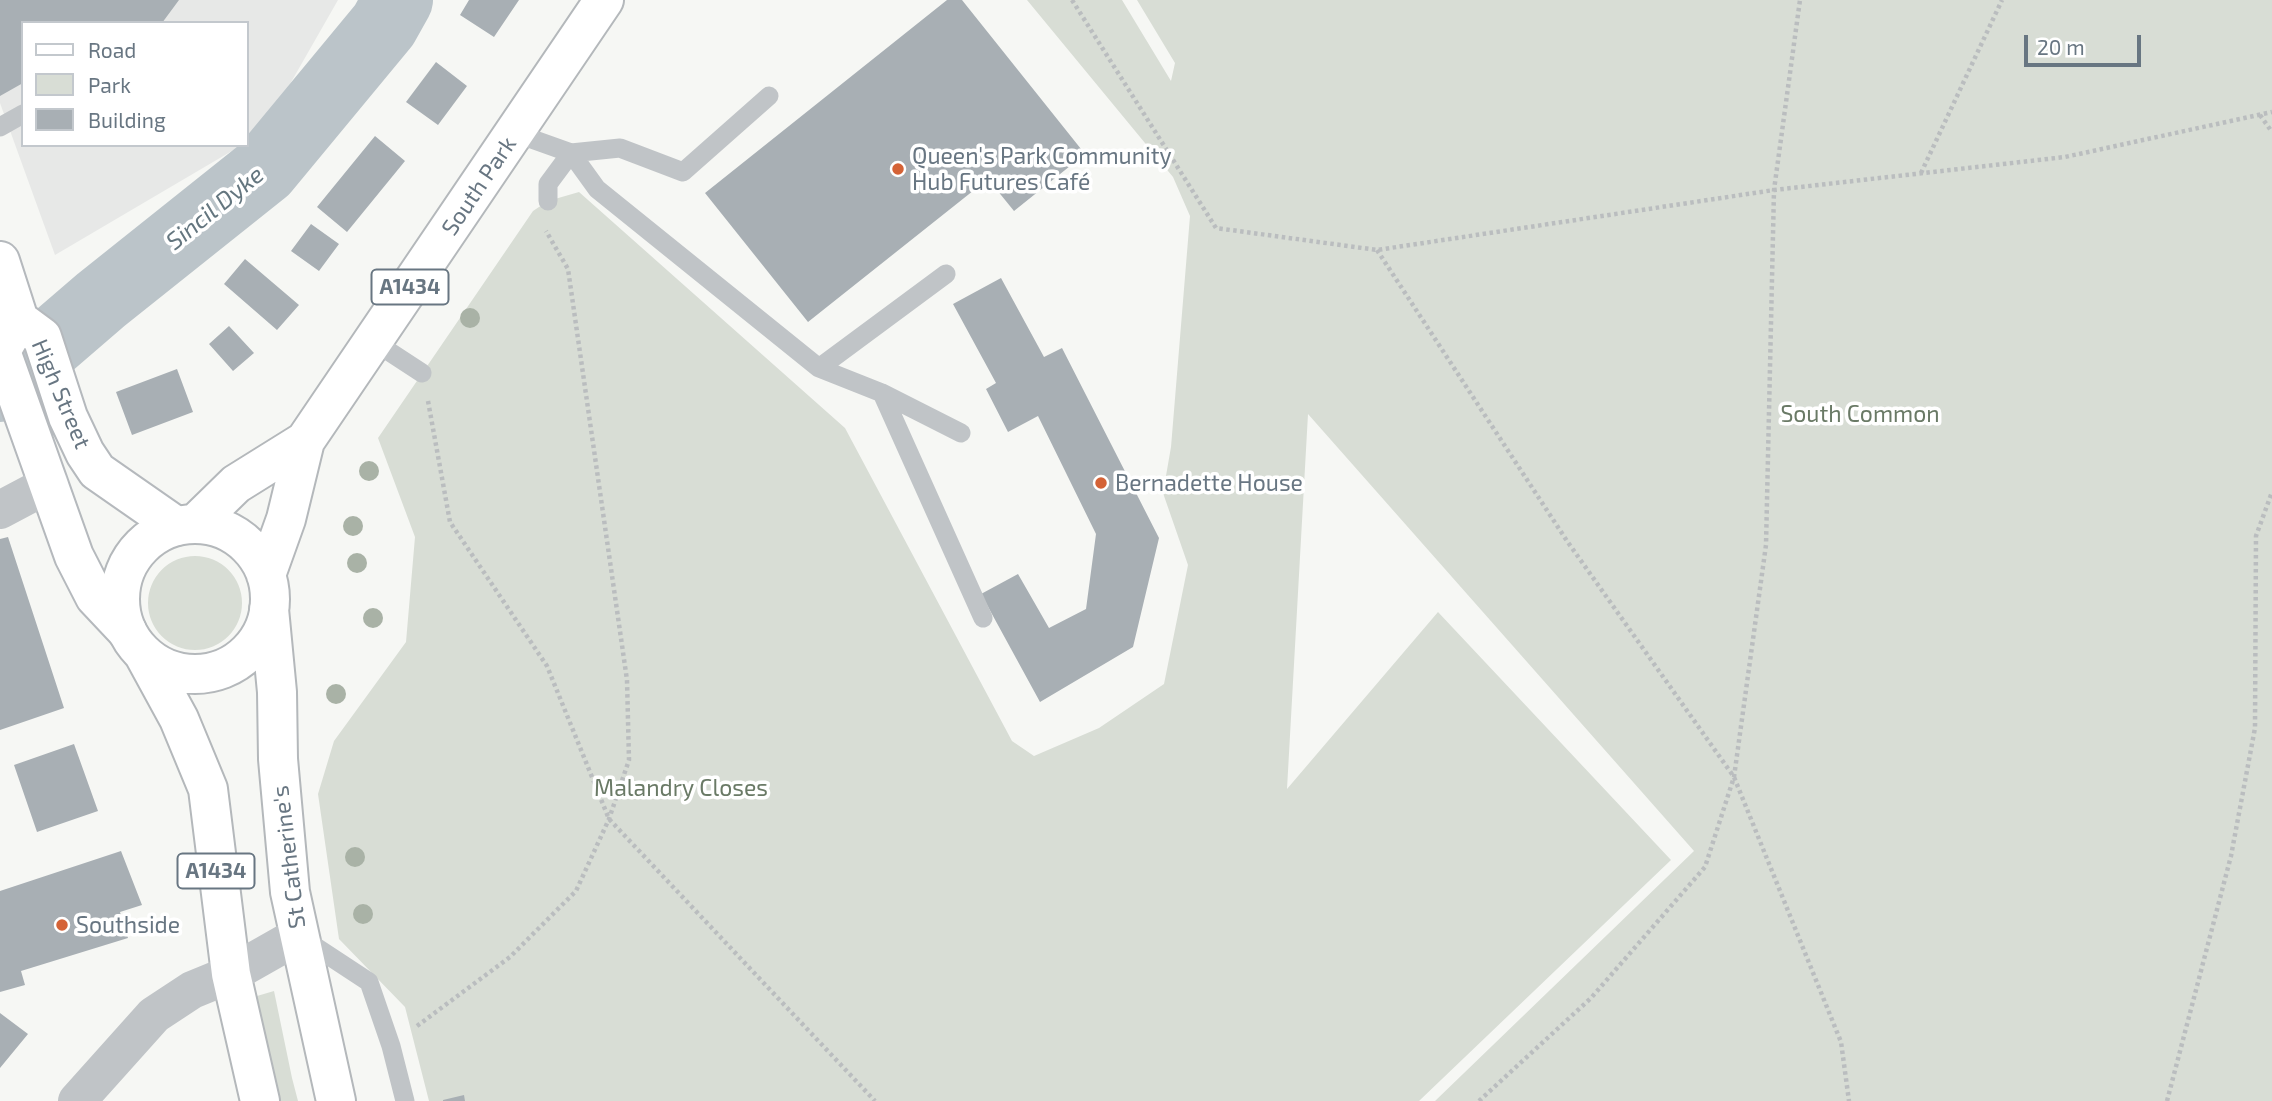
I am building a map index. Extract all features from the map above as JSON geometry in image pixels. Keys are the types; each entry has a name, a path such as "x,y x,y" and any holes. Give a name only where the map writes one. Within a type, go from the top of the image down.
{"main road":[{"name":"South Park","path":"267,592 305,441 604,0"},
{"path":"0,261 17,311"},
{"name":"High Street","path":"135,642 95,597 74,556 1,351 17,311 41,337 63,403 85,453 97,471 185,525"},
{"name":"South Park","path":"185,525 236,484 305,441"},
{"name":"A1434","path":"135,642 154,662 180,672 194,674 222,668 246,653 256,642 267,592 246,544 230,533 185,525 147,541 127,567 120,599 135,642 179,719 208,789 231,974 260,1101"},
{"name":"St Catherine's","path":"267,592 277,692 278,760 290,892 336,1101"}],"street":[{"path":"0,510 49,484"},
{"path":"77,1101 154,1014 192,990 231,974 298,936"}],"lane":[{"path":"515,134 571,153 620,148 683,173 768,96"},
{"path":"0,127 21,115"},
{"path":"548,201 548,184 571,153"},
{"path":"571,153 597,188 819,368 882,393 961,433"},
{"path":"819,368 946,274"},
{"path":"373,341 422,373"},
{"path":"882,393 983,618"},
{"path":"298,936 369,982 391,1045 404,1101"}],"path":[{"path":"1072,0 1216,228 1377,250 1774,190 2065,157 2272,112"},
{"path":"1479,1101 1591,998 1705,867 1734,777 1766,545 1774,190 1800,0"},
{"path":"1920,174 2002,0"},
{"path":"2260,115 2272,132"},
{"path":"391,1045 510,957 576,891 609,819 629,760 627,680 568,269 540,222"},
{"path":"1377,250 1567,541 1734,777 1841,1042 1849,1101"},
{"path":"422,373 450,522 547,666 609,819 875,1101"},
{"path":"2167,1101 2231,856 2255,728 2256,536 2272,492"}],"shaded area":[{"path":"0,0 338,0 262,133 248,141 248,21 21,21 21,147 239,147 55,255 0,103"}],"green space":[{"path":"1027,0 1122,0 1171,81 1175,63 1137,0 2272,0 2272,1101 1435,1101 1694,851 1308,414 1287,789 1438,612 1671,860 1419,1101 429,1101 405,1007 339,939 318,794 334,741 406,642 415,537 378,438 533,211 548,201 579,192 845,428 1012,741 1034,756 1099,728 1164,684 1188,565 1163,493 1171,447 1190,216 1173,177"},
{"path":"195,556 213,560 228,570 238,585 242,603 238,621 228,636 213,646 195,650 177,646 162,636 152,621 148,603 152,585 162,570 177,560"},
{"path":"274,991 298,1101 279,1101 257,996"}],"building":[{"path":"0,0 179,0 163,21 21,21 21,84 0,96"},
{"path":"469,0 519,0 494,37 460,15"},
{"path":"947,0 962,0 1085,154 1014,211 988,179 808,322 705,193"},
{"path":"436,62 467,86 438,125 406,102"},
{"path":"375,136 405,161 347,232 317,207"},
{"path":"311,224 339,244 319,271 291,251"},
{"path":"245,259 299,305 277,330 224,284"},
{"name":"Bernadette House","path":"1001,278 1044,357 1062,348 1159,538 1133,647 1040,702 981,594 1018,574 1049,628 1086,609 1096,534 1038,416 1008,432 986,389 996,383 953,304"},
{"path":"229,326 254,353 233,371 209,344"},
{"path":"177,369 193,412 132,435 116,392"},
{"path":"8,537 64,708 0,730 0,539"},
{"path":"74,744 98,811 37,832 14,765"},
{"name":"Southside","path":"121,851 142,905 120,912 128,938 21,971 25,985 0,992 0,891"},
{"path":"0,1013 28,1034 0,1068"},
{"path":"464,1095 465,1101 443,1101 443,1100"}],"waterway":[{"name":"Sincil Dyke","path":"0,387 101,300 264,170 384,25 398,0"}],"place":[{"name":"Queen's Park Community Hub Futures Café","path":"898,169"},
{"name":"Bernadette House","path":"1101,483"},
{"name":"Southside","path":"62,925"}],"park label":[{"name":"South Common","path":"1860,414"},
{"name":"Malandry Closes","path":"681,788"}]}
